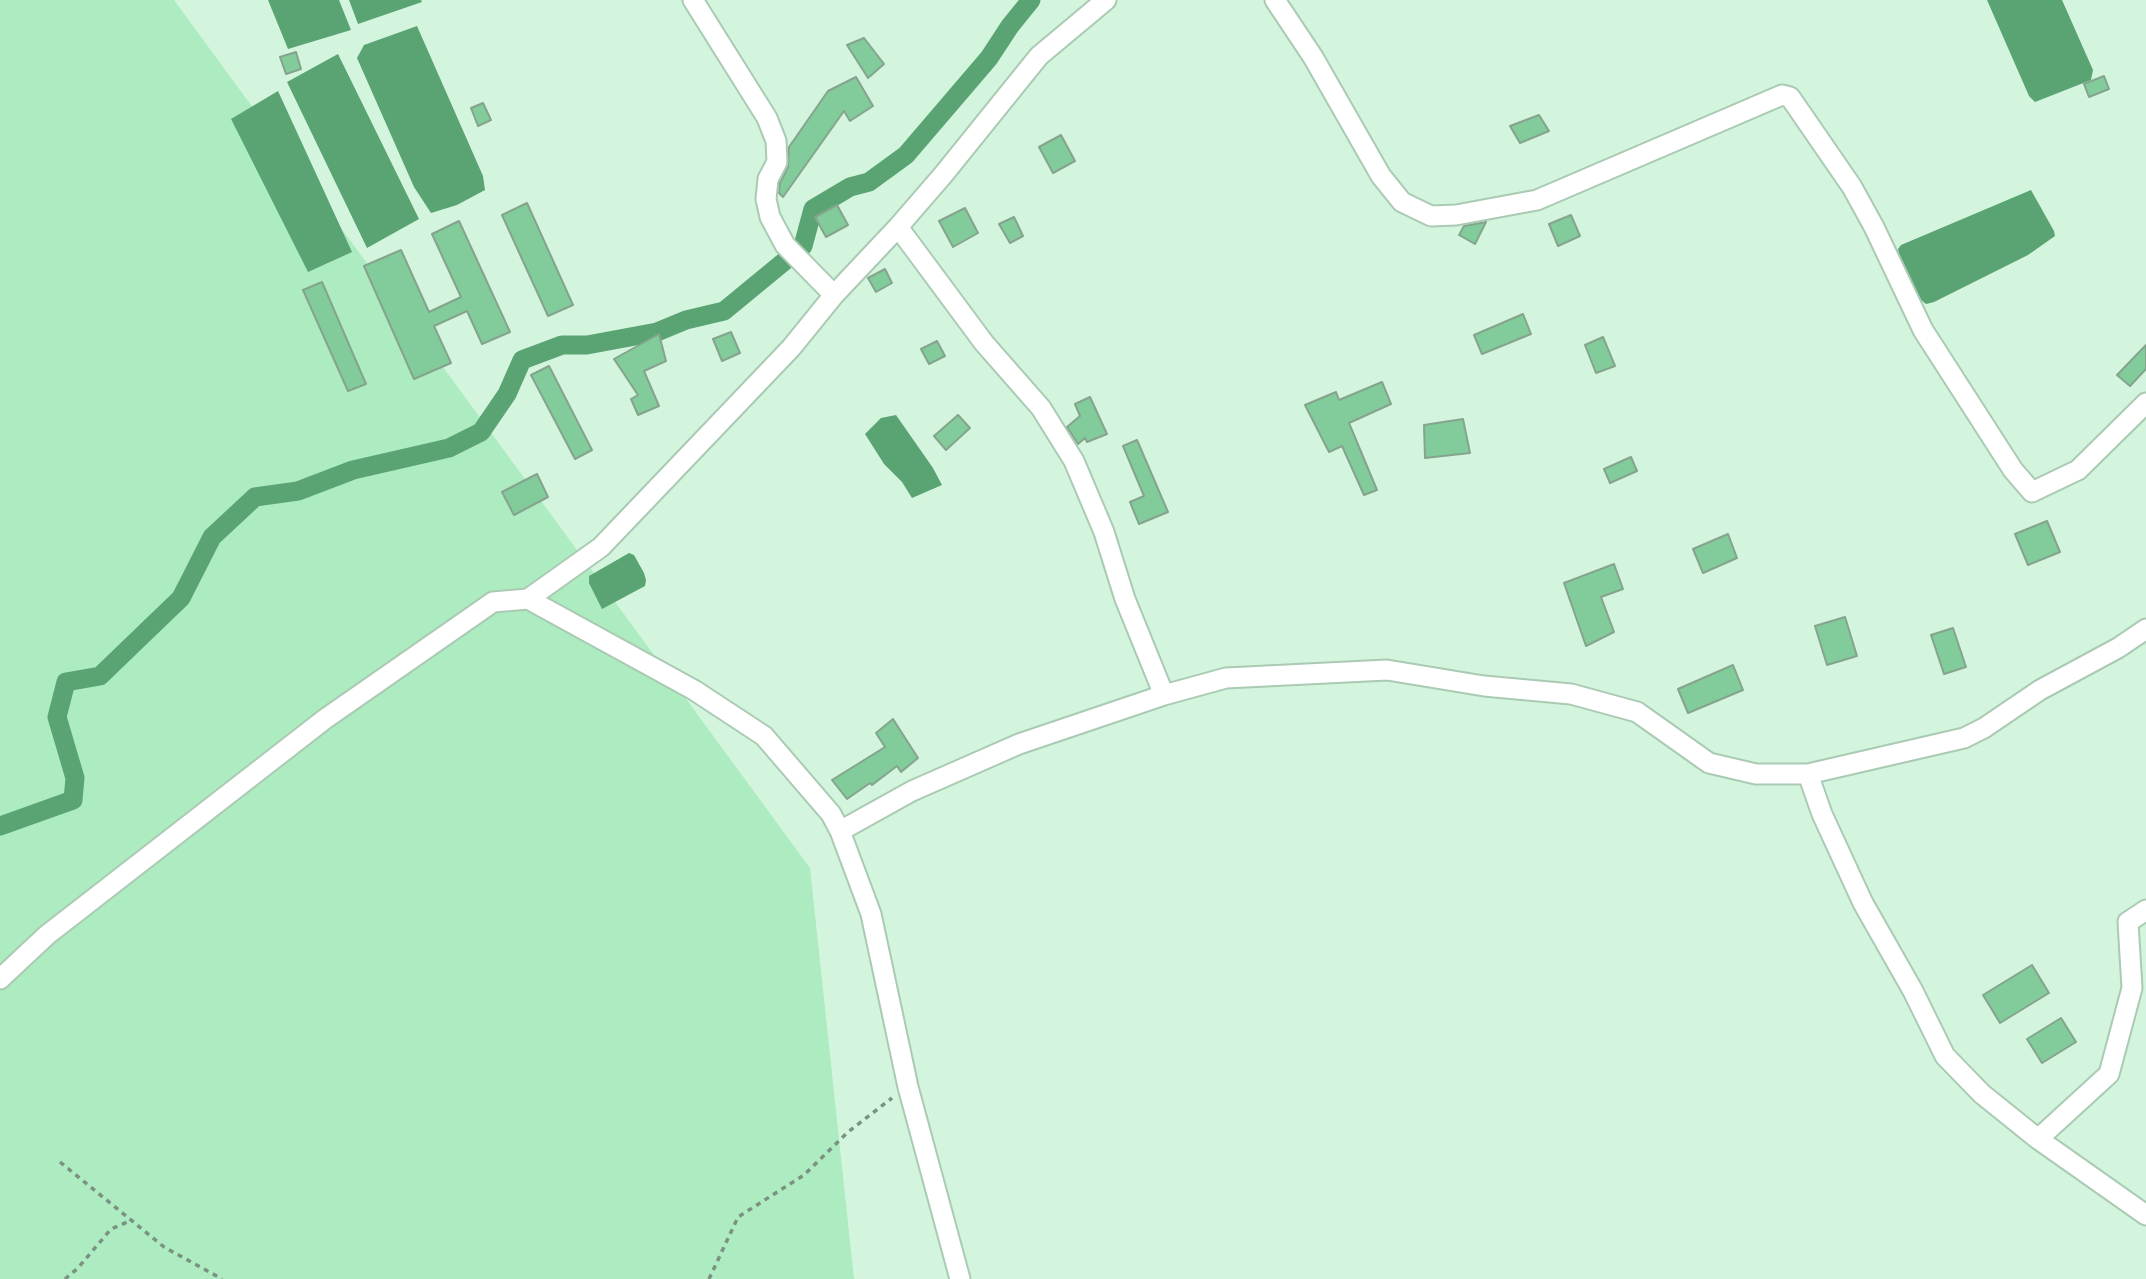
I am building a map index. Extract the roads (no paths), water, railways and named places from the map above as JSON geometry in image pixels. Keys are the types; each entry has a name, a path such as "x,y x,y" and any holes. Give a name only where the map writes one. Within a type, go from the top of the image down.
{"street":[{"path":"694,0 767,118 776,141 777,162 768,179 766,199 770,216 785,245 834,295"},
{"path":"0,979 47,935 325,719 493,602 528,599 601,547 791,348 834,295 898,228 1039,56 1107,0"},
{"path":"1275,0 1313,57 1381,176 1402,202 1431,216 1456,215 1537,200 1783,95 1790,97 1852,187 1923,330 2013,470 2032,492 2078,470 2146,403"},
{"path":"898,228 984,343 1041,408 1074,461 1104,532 1125,599 1164,695"},
{"path":"528,599 694,691 764,736 831,814 871,914 908,1087 960,1279"},
{"path":"840,831 912,791 1019,744 1164,695 1226,678 1387,670 1484,686 1571,694 1637,712 1709,763 1756,774 1808,774 1964,738 1984,728 2040,690 2118,648 2146,629"},
{"path":"1808,774 1822,814 1863,903 1913,991 1945,1056 1982,1094 2038,1139 2146,1215"},
{"path":"2038,1139 2109,1074 2132,988 2128,922 2146,910"}],"waterway":[{"path":"0,826 73,800 75,778 57,717 66,682 100,676 181,598 212,537 255,497 298,491 353,470 449,448 481,432 507,394 522,360 562,345 587,345 657,332 686,320 724,311 803,246 813,209 850,187 869,182 906,155 989,58 1031,0"}]}
